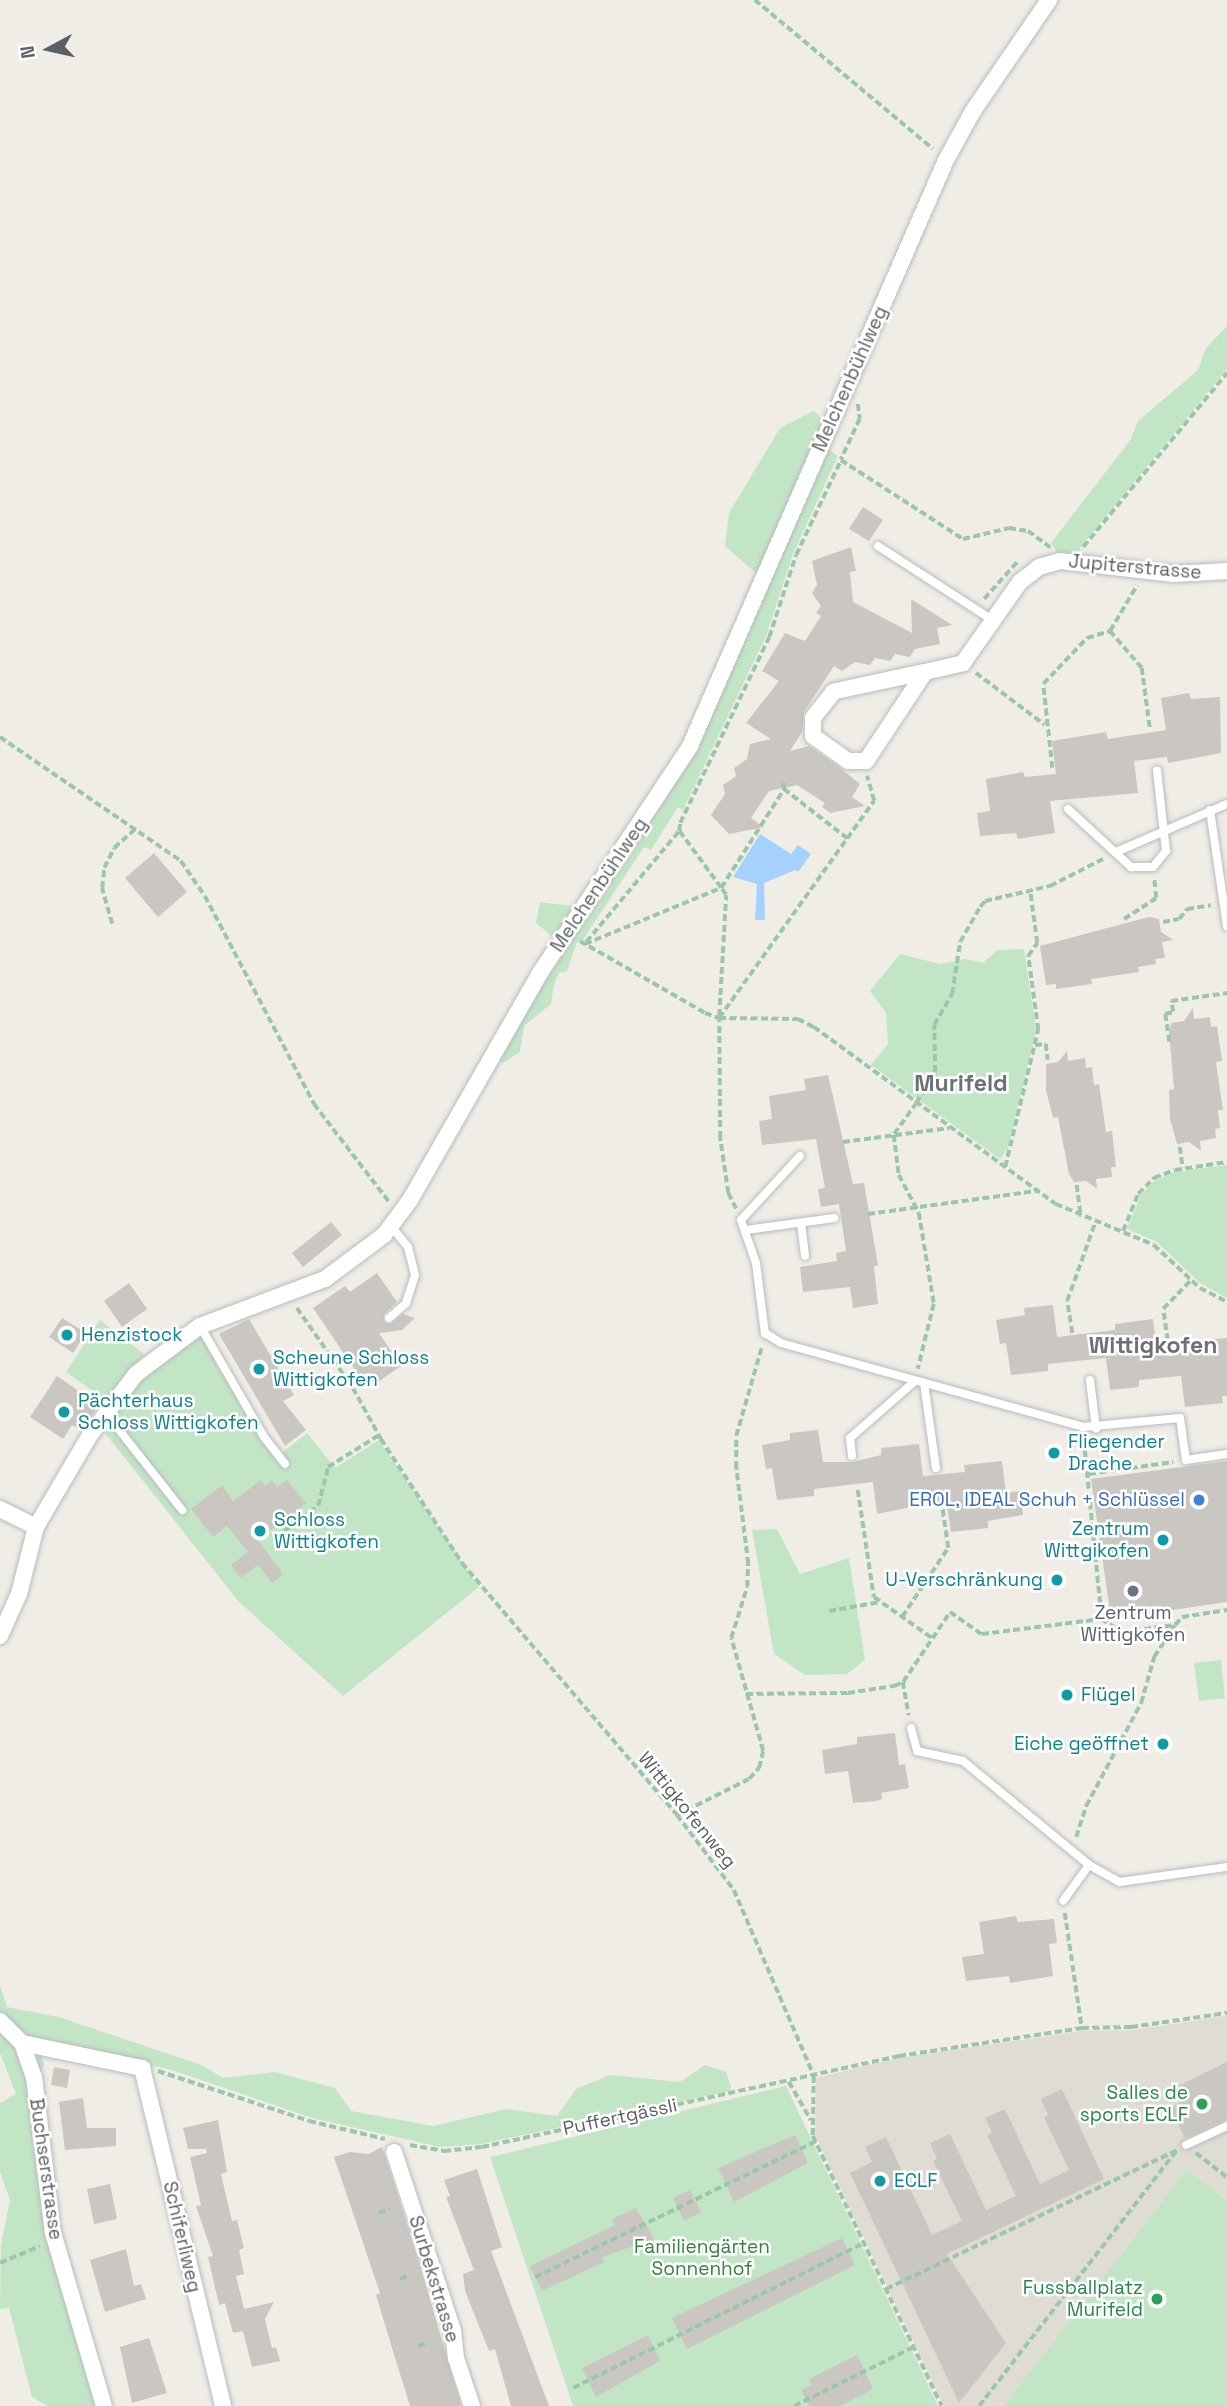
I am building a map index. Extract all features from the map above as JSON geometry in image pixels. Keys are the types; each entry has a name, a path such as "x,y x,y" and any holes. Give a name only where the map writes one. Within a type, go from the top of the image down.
{"street":[{"name":"Melchenbühlweg","path":"0,1636 19,1594 36,1527 105,1412 149,1362 200,1326 325,1279 396,1221 566,933 638,829 705,718 946,160 973,111 1049,0"},
{"name":"Jupiterstrasse","path":"963,663 1020,582 1038,567 1060,561 1145,571 1227,571"},
{"path":"925,672 861,763 848,761 813,736 811,722 833,692 963,663"},
{"path":"0,1509 36,1527"},
{"name":"Buchserstrasse","path":"0,2021 22,2043 34,2077 55,2240 104,2406"},
{"path":"22,2043 142,2068"},
{"name":"Schiferliweg","path":"142,2068 223,2406"},
{"name":"Surbekstrasse","path":"400,2146 453,2330 456,2358 472,2406"}],"lane":[{"path":"878,546 995,621"},
{"path":"1068,809 1131,867 1153,867 1166,851 1157,771"},
{"path":"1116,852 1227,804"},
{"path":"1210,810 1227,927"},
{"path":"800,1156 741,1220 756,1263 765,1333 781,1343 1083,1427 1096,1429 1180,1418 1186,1460 1227,1454"},
{"path":"746,1230 834,1218"},
{"path":"389,1318 407,1303 415,1275 408,1247 396,1221"},
{"path":"801,1223 806,1256"},
{"path":"200,1326 264,1437 285,1464"},
{"path":"1090,1380 1096,1429"},
{"path":"852,1456 850,1438 919,1382"},
{"path":"919,1382 936,1468"},
{"path":"105,1412 181,1510"},
{"path":"911,1728 917,1751 963,1761 1089,1865 1121,1882 1227,1867"},
{"path":"1063,1901 1089,1865"},
{"path":"1182,2147 1227,2126"}],"path":[{"path":"755,0 946,160"},
{"path":"1080,563 1082,549 1227,373"},
{"path":"585,944 679,831 769,637 796,555 860,419 860,406 844,394"},
{"path":"841,460 963,539 1009,528 1028,531 1045,539 1060,561"},
{"path":"1052,768 1046,726 1045,682 1087,638 1110,631 1145,571"},
{"path":"1110,631 1142,668 1150,728"},
{"path":"963,663 1046,726"},
{"path":"0,737 165,846 197,881 314,1104 396,1221"},
{"path":"719,1018 874,801 872,784 861,763"},
{"path":"585,944 721,888 783,786 847,838"},
{"path":"112,924 102,888 104,868 114,848 136,828"},
{"path":"679,831 726,895 719,1018 720,1138 728,1193 741,1220"},
{"path":"919,1382 919,1354 934,1304 917,1208 899,1175 894,1135 935,1072 934,1025 952,994 960,942 985,901 1050,886 1116,852"},
{"path":"1124,919 1156,898 1153,867"},
{"path":"1005,1167 1035,1045 1038,1021 1028,956 1037,943 1030,891"},
{"path":"1163,922 1179,919 1187,909 1224,904"},
{"path":"566,933 719,1018 798,1019 1037,1191 1081,1218 1123,1231 1154,1245 1192,1279 1227,1302"},
{"path":"1169,1042 1165,1014 1172,1012 1171,1001 1227,993"},
{"path":"1035,1045 1046,1044 1048,1060"},
{"path":"843,1142 951,1128"},
{"path":"1180,1147 1183,1168"},
{"path":"1123,1231 1143,1187 1161,1174 1227,1162"},
{"path":"1077,1185 1081,1218"},
{"path":"868,1214 1037,1191"},
{"path":"1072,1333 1067,1301 1095,1223"},
{"path":"1169,1351 1163,1309 1192,1279"},
{"name":"Wittigkofenweg","path":"288,1294 354,1388 379,1435 462,1563 677,1815 746,1912 814,2076 816,2097 811,2120 816,2141 942,2406"},
{"path":"677,1815 749,1779 759,1768 763,1751 731,1638 747,1587 748,1564 736,1468 736,1436 765,1333"},
{"path":"1083,1427 1101,1619"},
{"path":"284,1531 318,1506 328,1467 379,1435"},
{"path":"1089,1474 1186,1460"},
{"path":"858,1490 873,1597 932,1638"},
{"path":"902,1617 948,1548 942,1507"},
{"path":"829,1611 880,1602"},
{"path":"1071,1849 1086,1806 1142,1703 1154,1657 1182,1616 1227,1611"},
{"path":"746,1694 848,1693 902,1682 950,1612 982,1634 1101,1619 1123,1632 1175,1625"},
{"path":"902,1682 911,1728"},
{"path":"1063,1901 1082,2028"},
{"name":"Puffertgässli","path":"142,2068 309,2121 400,2146 444,2151 481,2147 899,2056 1082,2028 1131,2027 1227,2013"},
{"path":"789,2081 811,2120"},
{"path":"535,2277 816,2141"},
{"path":"1182,2147 1227,2177"},
{"path":"886,2289 1182,2147"},
{"path":"979,2406 1182,2147"},
{"path":"379,2213 390,2209"},
{"path":"0,2263 55,2240"},
{"path":"573,2388 864,2243"},
{"path":"400,2279 408,2276"},
{"path":"418,2346 428,2343"},
{"path":"794,2406 914,2347"}],"shaded area":[{"path":"1227,2016 1227,2406 944,2406 815,2135 816,2078 899,2058 1082,2031 1132,2030"}],"green space":[{"path":"1227,326 1227,369 1080,548 1078,561 1061,558 1051,543 1131,439 1138,421 1198,370 1206,348"},
{"path":"814,411 824,421 819,443 838,456 793,554 766,636 683,810 678,807 651,850 644,847 583,940 577,942 567,971 559,973 554,984 551,1004 524,1026 520,1052 503,1063 493,1059 561,944 536,923 540,902 579,907 640,830 765,581 725,546 729,513 780,428"},
{"path":"1024,949 1036,1030 1008,1148 1000,1159 871,1065 888,1044 886,1013 870,991 900,954 940,964 965,959 983,963 998,950"},
{"path":"1227,1165 1227,1298 1200,1283 1157,1242 1127,1229 1141,1195 1153,1182 1175,1172"},
{"path":"100,1320 145,1355 104,1399 66,1372"},
{"path":"203,1335 278,1456 307,1433 335,1468 379,1440 479,1587 343,1696 239,1602 101,1428 145,1375"},
{"path":"777,1529 800,1574 849,1558 865,1660 847,1674 805,1675 774,1654 752,1530"},
{"path":"1221,1660 1225,1698 1199,1701 1194,1663"},
{"path":"0,1986 7,2007 59,2017 201,2065 223,2078 275,2072 335,2088 351,2111 433,2126 507,2109 557,2116 576,2089 610,2075 680,2082 705,2065 726,2072 731,2086 730,2091 481,2144 440,2147 312,2118 172,2070 40,2041 44,2065 31,2090 34,2120 98,2406 47,2406 32,2397 9,2308 0,2309 1,2244 10,2200 0,2172 0,2103 16,2094 0,2053"},
{"name":"Familiengärten Sonnenhof","path":"786,2086 938,2406 573,2406 490,2157"},
{"name":"Fussballplatz Murifeld","path":"1187,2170 1227,2201 1227,2406 1004,2406"}],"water":[{"path":"760,834 791,854 798,845 811,854 798,872 795,870 764,883 765,920 755,920 757,884 733,877"}],"building":[{"path":"863,507 883,520 869,541 849,529"},
{"path":"851,547 856,571 850,572 853,602 912,633 911,599 952,625 937,628 940,644 915,649 910,657 895,654 890,661 875,658 870,665 855,662 842,671 834,666 804,712 802,732 790,751 809,746 839,767 860,784 852,797 865,806 830,813 822,807 825,803 797,785 769,791 751,818 764,827 729,834 711,815 725,794 723,785 736,776 734,768 747,759 750,744 771,739 746,723 779,681 762,671 785,633 805,641 821,616 816,613 821,606 812,593 817,585 812,561"},
{"path":"1189,693 1191,699 1220,697 1221,753 1168,763 1167,757 1134,761 1138,793 1050,801 1055,833 1018,839 1016,833 980,836 977,813 990,811 986,779 1023,772 1025,777 1056,774 1052,741 1106,732 1108,739 1166,730 1161,698"},
{"path":"154,853 187,892 158,917 125,878"},
{"path":"1149,917 1159,919 1161,932 1173,940 1162,942 1165,958 1155,959 1156,964 1138,967 1139,972 1091,979 1092,984 1056,989 1056,984 1046,985 1040,946"},
{"path":"1193,1008 1194,1019 1210,1017 1211,1027 1217,1026 1222,1061 1216,1062 1223,1110 1218,1110 1220,1128 1215,1129 1216,1138 1200,1141 1201,1151 1189,1142 1177,1144 1170,1119 1169,1090 1174,1089 1169,1032 1171,1023 1184,1021"},
{"path":"1067,1051 1068,1061 1085,1058 1086,1068 1092,1067 1094,1085 1099,1084 1106,1132 1112,1131 1116,1167 1111,1167 1112,1177 1096,1179 1097,1189 1086,1181 1074,1182 1069,1174 1058,1117 1053,1118 1046,1090 1046,1064 1058,1062"},
{"path":"828,1075 853,1184 864,1183 878,1265 874,1267 878,1304 853,1308 850,1287 803,1292 800,1267 837,1261 836,1253 846,1251 839,1204 821,1207 818,1189 825,1188 816,1139 762,1145 759,1121 772,1119 769,1096 806,1090 804,1079"},
{"path":"331,1222 342,1235 303,1267 292,1253"},
{"path":"377,1273 397,1302 384,1314 384,1322 391,1324 403,1314 415,1318 402,1330 379,1333 401,1366 368,1389 313,1308 345,1286 350,1292"},
{"path":"129,1283 147,1309 122,1327 104,1301"},
{"path":"1053,1305 1057,1337 1115,1330 1115,1324 1153,1319 1157,1351 1199,1347 1199,1340 1227,1338 1227,1396 1222,1396 1223,1403 1185,1407 1181,1376 1139,1380 1139,1387 1110,1390 1106,1358 1048,1364 1048,1371 1011,1375 1006,1343 1000,1344 996,1320 1025,1315 1024,1308"},
{"name":"Henzistock","path":"62,1318 86,1333 73,1353 49,1337"},
{"name":"Scheune Schloss Wittigkofen","path":"249,1319 294,1395 283,1401 306,1430 285,1446 219,1334"},
{"name":"Pächterhaus Schloss Wittigkofen","path":"57,1376 99,1405 81,1430 72,1425 63,1439 30,1417"},
{"path":"818,1430 823,1462 853,1462 881,1455 881,1448 919,1444 923,1476 965,1472 964,1465 1002,1461 1006,1493 1020,1491 1023,1515 988,1521 988,1528 951,1532 946,1500 877,1514 873,1482 814,1489 814,1496 777,1500 772,1468 766,1469 762,1445 790,1440 790,1433"},
{"name":"Zentrum Wittgikofen","path":"1227,1461 1227,1602 1111,1619 1091,1479"},
{"name":"Schloss Wittigkofen","path":"261,1480 265,1486 272,1480 277,1487 287,1480 306,1503 258,1540 283,1574 272,1583 258,1565 240,1578 231,1565 248,1552 227,1526 213,1537 191,1509 222,1485 233,1501"},
{"path":"895,1733 899,1765 905,1764 909,1788 881,1793 882,1799 876,1801 853,1803 848,1771 825,1774 822,1750 857,1744 857,1737"},
{"path":"1016,1916 1018,1922 1054,1919 1057,1943 1049,1944 1053,1976 1010,1983 1009,1976 966,1981 962,1957 984,1954 979,1922"},
{"name":"Salles de sports ECLF","path":"1227,2062 1227,2119 1185,2138 1170,2108 1185,2100 1178,2086"},
{"path":"54,2067 70,2070 67,2088 51,2085"},
{"name":"ECLF","path":"1062,2089 1104,2179 947,2254 1006,2343 959,2403 850,2173 872,2162 865,2147 886,2137 932,2235 962,2221 933,2161 937,2159 930,2143 950,2134 986,2210 1016,2196 987,2135 992,2133 985,2118 1005,2109 1040,2184 1069,2170 1044,2117 1048,2115 1041,2099"},
{"path":"83,2098 87,2128 116,2128 116,2146 65,2150 59,2102"},
{"path":"218,2120 227,2172 221,2174 232,2221 237,2220 244,2248 239,2250 244,2274 236,2276 244,2309 274,2302 265,2319 272,2348 276,2347 280,2361 252,2367 243,2331 233,2333 225,2303 219,2305 208,2257 213,2256 196,2206 201,2205 190,2157 207,2153 206,2149 188,2149 183,2128"},
{"path":"795,2135 808,2163 734,2202 718,2168"},
{"path":"382,2147 461,2406 410,2406 396,2361 376,2295 380,2293 334,2157 350,2152 369,2154"},
{"path":"477,2169 502,2247 491,2251 549,2406 511,2406 495,2349 489,2351 465,2291 463,2274 474,2270 446,2197 450,2196 444,2180"},
{"path":"110,2184 117,2219 94,2224 87,2189"},
{"path":"690,2190 701,2212 684,2221 673,2198"},
{"path":"636,2208 654,2239 602,2257 604,2262 542,2291 530,2266 615,2225 612,2219"},
{"path":"842,2238 855,2265 687,2349 672,2318"},
{"path":"126,2249 134,2286 141,2284 146,2299 105,2312 90,2260"},
{"path":"648,2335 660,2361 596,2397 582,2368"},
{"path":"149,2338 167,2393 132,2403 120,2347"},
{"path":"857,2355 873,2389 840,2406 809,2406 801,2390 812,2385 809,2379"}],"place":[{"name":"Henzistock","path":"67,1335"},
{"name":"Scheune Schloss Wittigkofen","path":"259,1369"},
{"name":"Pächterhaus Schloss Wittigkofen","path":"64,1412"},
{"name":"Fliegender Drache","path":"1054,1453"},
{"name":"EROL, IDEAL Schuh + Schlüssel","path":"1199,1500"},
{"name":"Schloss Wittigkofen","path":"260,1531"},
{"name":"Zentrum Wittgikofen","path":"1163,1540"},
{"name":"U-Verschränkung","path":"1057,1580"},
{"name":"Zentrum Wittigkofen","path":"1133,1591"},
{"name":"Flügel","path":"1067,1695"},
{"name":"Eiche geöffnet","path":"1163,1744"},
{"name":"Salles de sports ECLF","path":"1202,2104"},
{"name":"ECLF","path":"880,2181"},
{"name":"Fussballplatz Murifeld","path":"1157,2299"}],"district":[{"name":"Murifeld","path":"961,1083"},
{"name":"Wittigkofen","path":"1153,1345"}]}
